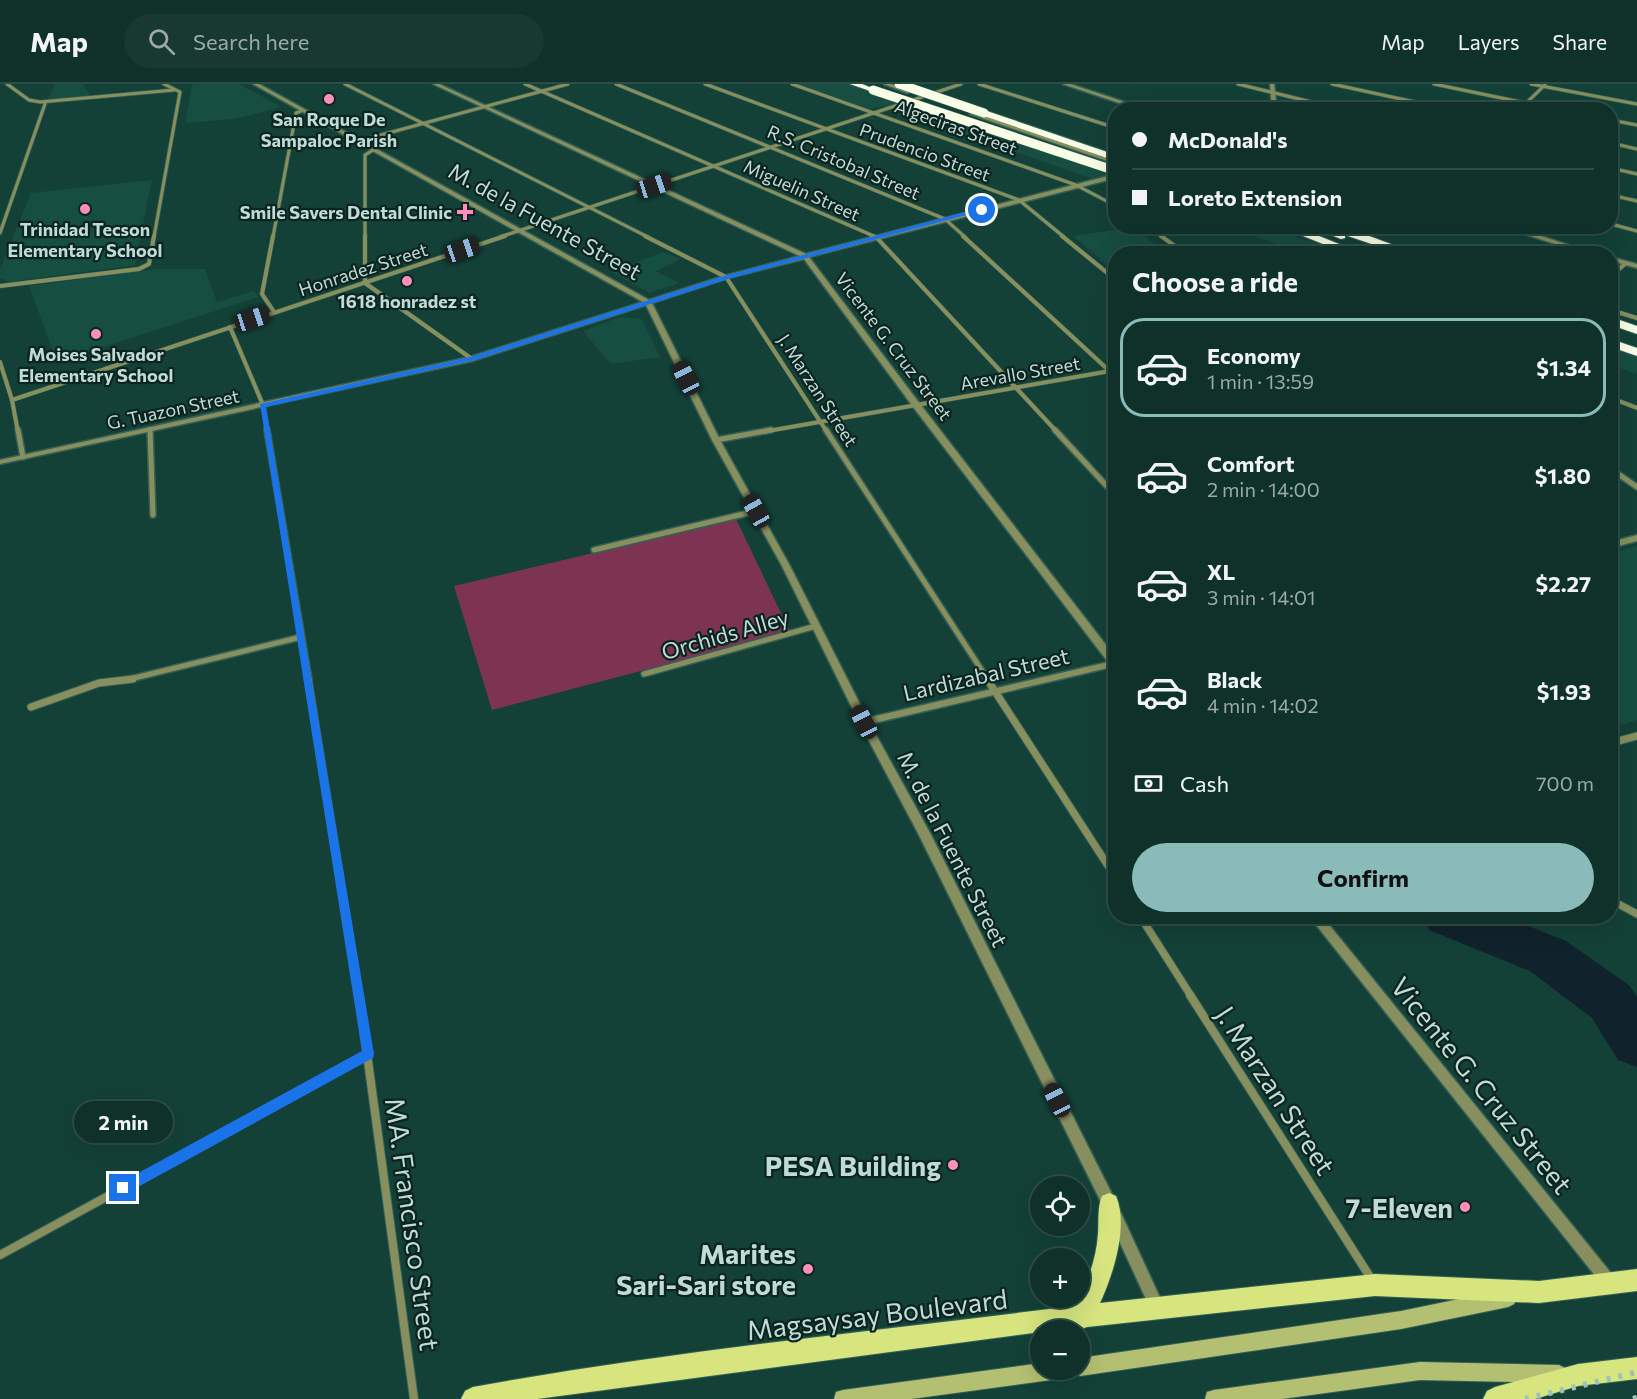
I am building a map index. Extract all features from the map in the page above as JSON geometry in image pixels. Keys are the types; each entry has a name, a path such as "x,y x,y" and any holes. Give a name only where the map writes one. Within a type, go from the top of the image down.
{"highway":[{"path":"854,84 1108,166"},
{"path":"874,84 1108,166"},
{"path":"899,84 1108,155"},
{"path":"908,84 984,113"},
{"path":"1305,234 1337,246"},
{"path":"1335,234 1368,246"},
{"path":"1354,234 1389,246"},
{"path":"1618,323 1637,330"},
{"path":"1618,333 1637,340"},
{"path":"1618,345 1637,352"}],"main road":[{"path":"1079,1318 1095,1292 1106,1263 1110,1233 1109,1203"},
{"name":"Magsaysay Boulevard","path":"1090,1365 1401,1320 1539,1292 1625,1282"},
{"name":"Magsaysay Boulevard","path":"473,1399 794,1352 1157,1307 1376,1285 1539,1292"},
{"path":"1214,1399 1420,1371 1578,1375 1637,1368"},
{"path":"843,1399 1030,1374"},
{"path":"1495,1399 1578,1375"}],"street":[{"path":"6,84 31,102 45,104 174,90"},
{"path":"0,286 139,269 149,264 180,92 164,84"},
{"name":"M. de la Fuente Street","path":"255,84 648,302 716,440 756,511 924,834 1109,1203 1157,1307"},
{"path":"345,84 726,278"},
{"name":"Vicente G. Cruz Street","path":"435,84 805,256 916,406 1108,654"},
{"name":"Miguelin Street","path":"525,84 877,238 1108,487"},
{"path":"359,141 568,84"},
{"name":"R.S. Cristobal Street","path":"616,84 945,219 1108,369"},
{"name":"Prudencio Street","path":"705,84 1019,200 1108,273"},
{"name":"Algeciras Street","path":"792,84 1076,185 1108,202"},
{"path":"886,84 1108,159"},
{"name":"Honradez Street","path":"12,400 962,84"},
{"path":"979,84 1108,125"},
{"path":"1065,84 1122,102"},
{"path":"1238,84 1308,102"},
{"path":"1272,84 1274,102"},
{"path":"1332,84 1415,102"},
{"path":"1434,84 1521,102"},
{"path":"1531,84 1637,104"},
{"path":"1527,102 1545,85"},
{"path":"0,233 45,104"},
{"path":"274,312 262,294 296,113 301,111"},
{"path":"1618,121 1637,125"},
{"path":"1618,145 1637,149"},
{"path":"373,150 365,155 364,283 472,359"},
{"path":"1618,170 1637,174"},
{"name":"G. Tuazon Street","path":"0,462 472,359 726,278 1108,178"},
{"path":"1618,197 1637,201"},
{"path":"1618,226 1637,231"},
{"path":"1157,234 1175,246"},
{"path":"1528,234 1568,246"},
{"path":"1618,261 1637,266"},
{"path":"1618,270 1626,263"},
{"name":"J. Marzan Street","path":"726,278 1108,865"},
{"path":"1618,312 1637,318"},
{"name":"MA. Francisco Street","path":"230,327 263,405 368,1054 414,1399"},
{"path":"0,362 12,400 23,457"},
{"name":"Arevallo Street","path":"716,440 1108,371"},
{"path":"1618,401 1637,408"},
{"path":"150,429 153,515"},
{"path":"1618,474 1637,487"},
{"path":"594,550 756,511"},
{"path":"1618,543 1637,538"},
{"name":"Orchids Alley","path":"644,674 816,626"},
{"path":"31,707 99,683 127,680 301,637"},
{"name":"Lardizabal Street","path":"864,722 1108,666"},
{"path":"1618,741 1637,736"},
{"path":"1618,904 1637,914"},
{"name":"J. Marzan Street","path":"1145,924 1376,1285"},
{"name":"Vicente G. Cruz Street","path":"1322,924 1625,1282"},
{"path":"0,1255 368,1054"}],"shaded area":[{"path":"55,84 83,84 91,96 47,101"},
{"path":"239,84 282,107 234,119 185,123 192,85"},
{"path":"799,84 854,84 1108,171 1108,184 883,106 870,109"},
{"path":"152,180 135,265 9,282 0,278 0,269 31,193"},
{"path":"1108,231 1108,234 1142,234 1157,246 1108,246 1108,263 1105,263 1073,236"},
{"path":"1247,234 1288,234 1324,246 1283,246"},
{"path":"663,252 681,259 656,271 679,283 650,293 611,272"},
{"name":"Moises Salvador Elementary School","path":"155,269 205,269 217,302 254,291 258,297 57,362 29,286"},
{"path":"619,317 642,319 660,357 611,364 583,331"},
{"path":"1618,343 1637,349 1637,374 1618,367"},
{"path":"736,519 790,632 492,710 454,586"},
{"path":"1637,546 1637,720 1618,726 1618,551"}],"waterway":[{"path":"1467,924 1548,956 1611,1002 1637,1043"}],"railway":[{"path":"1525,1399 1637,1372"},
{"path":"1633,1399 1637,1398"}],"place":[{"name":"San Roque De Sampaloc Parish","path":"329,99"},
{"name":"Trinidad Tecson Elementary School","path":"85,209"},
{"name":"Smile Savers Dental Clinic","path":"465,212"},
{"name":"1618 honradez st","path":"407,281"},
{"name":"Moises Salvador Elementary School","path":"96,334"},
{"name":"PESA Building","path":"953,1165"},
{"name":"7-Eleven","path":"1465,1207"},
{"name":"Marites Sari-Sari store","path":"808,1269"}],"route":[{"path":"123,1188 368,1054 263,405 472,359 726,278 982,210"}]}
